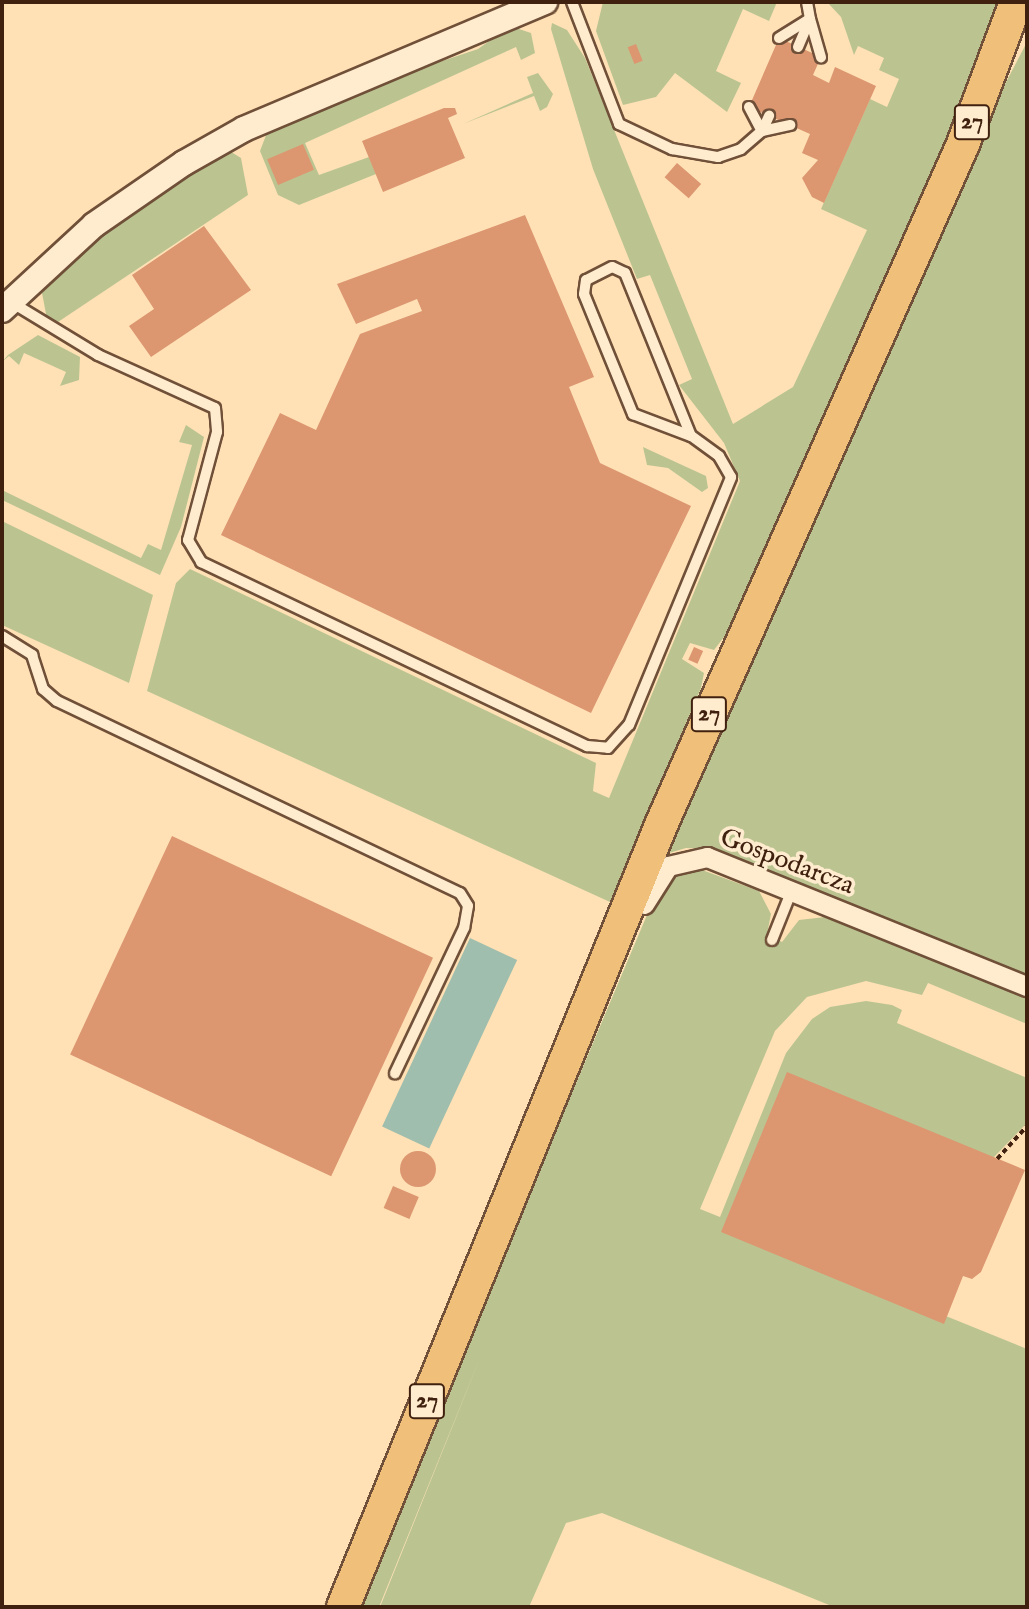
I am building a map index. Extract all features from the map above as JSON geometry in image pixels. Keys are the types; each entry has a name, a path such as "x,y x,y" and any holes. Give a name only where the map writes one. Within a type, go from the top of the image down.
{"main road":[{"name":"27","path":"343,1607 662,823 963,144 1016,2"},
{"name":"27","path":"963,144 988,109 1027,20"}],"street":[{"path":"6,306 94,225 184,163 244,130 545,2"},
{"name":"Gospodarcza","path":"544,1113 593,1030 648,894 668,866 707,857 1027,986"}],"lane":[{"path":"572,2 620,124 672,149 718,158 762,131 790,125"},
{"path":"807,2 821,57"},
{"path":"779,38 810,19"},
{"path":"798,47 810,19"},
{"path":"749,107 762,131"},
{"path":"762,131 769,116"},
{"path":"6,306 98,355 215,408 217,432 188,540 201,562 587,747 608,748 629,725 729,492 731,477 719,456 691,436 633,414 584,294 586,280 612,267 625,273 691,436"},
{"path":"2,636 32,654 43,689 57,701 460,893 468,906 464,928 395,1073"},
{"path":"772,940 792,890"}],"path":[{"path":"997,1159 1027,1126"}],"green space":[{"path":"603,2 777,2 769,21 743,9 716,71 741,83 727,112 675,73 656,97 623,105 596,31"},
{"path":"827,2 1004,2 998,32 734,624 714,650 690,643 682,659 704,673 701,688 610,902 147,691 176,583 190,569 596,763 593,791 609,798 740,481 724,443 679,385 692,379 650,275 637,279 593,169 551,29 552,23 567,30 585,58 733,424 793,387 867,230 821,209 870,99 887,107 899,79 879,70 884,58 858,46 854,55 841,17"},
{"path":"510,26 531,33 535,53 521,60 516,47 305,143 319,175 369,157 376,174 299,205 278,195 260,151 268,130 359,89 478,49"},
{"path":"1027,42 1027,978 712,849 686,848 659,856 981,130"},
{"path":"538,73 553,94 547,107 540,111 534,96 463,124 533,93 527,77"},
{"path":"228,150 241,158 248,195 55,324 47,319 42,293 95,238"},
{"path":"38,335 80,357 79,380 60,386 66,372 24,353 19,365 9,356 2,362 8,355"},
{"path":"186,425 204,437 181,527 160,575 2,500 2,490 141,558 148,544 161,550 192,445 179,442"},
{"path":"643,447 706,476 708,488 702,492 668,468 647,465"},
{"path":"2,521 153,595 129,683 2,625"},
{"path":"694,867 759,891 771,914 767,934 782,942 799,920 825,917 1027,998 1027,1024 928,983 922,995 866,981 807,997 775,1031 700,1209 720,1217 786,1053 812,1019 830,1007 866,1001 892,1005 902,1010 897,1023 1027,1078 1027,1123 994,1157 724,1226 1027,1349 1027,1607 834,1607 602,1513 566,1523 529,1607 380,1607 482,1353 379,1607 355,1607 655,896 669,876"}],"shaded area":[{"path":"470,938 517,960 429,1148 382,1127"}],"building":[{"path":"779,38 821,57 813,75 829,83 835,67 876,86 824,203 812,197 802,178 818,160 802,153 810,134 749,107"},
{"path":"636,44 643,61 634,64 628,47"},
{"path":"444,108 455,108 457,114 448,118 465,158 383,192 362,141"},
{"path":"303,144 314,170 278,185 267,159"},
{"path":"677,163 701,184 689,198 665,177"},
{"path":"525,215 594,377 569,387 600,463 691,506 591,713 221,535 280,413 316,430 360,334 422,311 417,299 356,324 337,284"},
{"path":"204,226 251,290 151,357 129,326 154,309 132,275"},
{"path":"694,647 703,651 697,664 688,660"},
{"path":"172,836 433,958 331,1176 70,1054"},
{"path":"787,1072 1025,1170 981,1272 972,1279 963,1276 944,1324 721,1232"},
{"path":"418,1151 431,1156 436,1169 431,1182 418,1187 405,1182 400,1169 405,1156"},
{"path":"393,1186 419,1197 409,1219 384,1208"}]}
